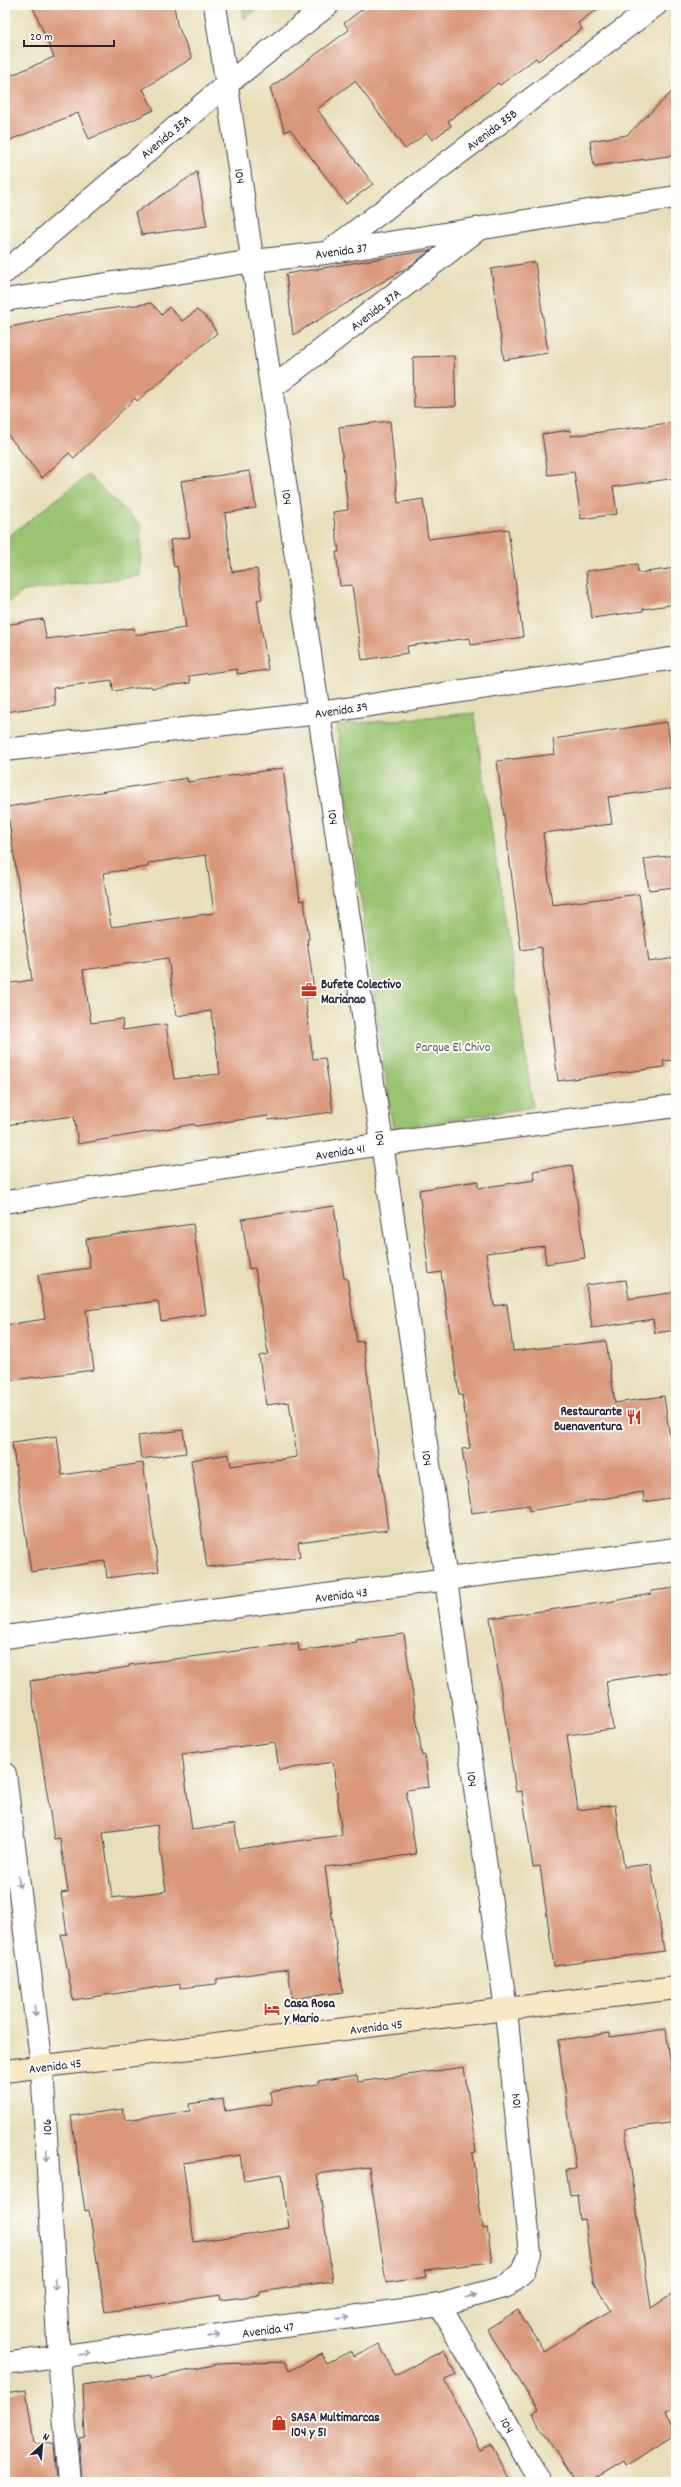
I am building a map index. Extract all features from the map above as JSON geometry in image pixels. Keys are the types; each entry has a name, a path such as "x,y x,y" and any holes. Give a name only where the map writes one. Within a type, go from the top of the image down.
{"street":[{"name":"104","path":"215,5 446,1580 506,2010 530,2254 524,2272"},
{"name":"Avenida 35A","path":"5,272 227,84 328,5"},
{"name":"Avenida 35B","path":"326,253 656,5"},
{"name":"Avenida 37","path":"5,300 253,261 326,253 477,230 676,197"},
{"name":"Avenida 37A","path":"272,388 477,230"},
{"name":"Avenida 39","path":"5,750 319,713 676,658"},
{"name":"Avenida 41","path":"5,1202 382,1144 676,1106"},
{"name":"Avenida 43","path":"5,1637 676,1549"},
{"name":"106","path":"5,1774 42,2067 59,2358 70,2482"},
{"name":"Avenida 45","path":"5,2071 676,1988"},
{"name":"Avenida 47","path":"5,2364 59,2358 440,2305 507,2286 524,2272"},
{"name":"104","path":"440,2305 540,2482"}],"green space":[{"path":"243,5 263,5 244,19"},
{"path":"88,475 141,525 140,576 24,591 5,605 5,539"},
{"name":"Parque El Chivo","path":"474,713 533,1107 393,1129 337,725"}],"building":[{"path":"32,5 174,5 177,24 192,58 143,89 154,110 122,125 89,139 78,113 5,142 5,78 54,57"},
{"path":"368,5 603,5 578,23 582,29 538,61 536,58 500,85 498,83 448,121 451,126 432,140 427,133 405,149 355,81 317,109 373,184 346,204 290,129 285,132 270,88 349,30 344,23"},
{"path":"676,88 676,155 594,166 590,141 627,135"},
{"path":"197,172 207,226 142,235 135,213"},
{"path":"431,250 413,264 293,335 286,274"},
{"path":"535,262 548,353 504,360 491,269"},
{"path":"151,303 162,315 169,307 182,321 197,310 208,319 217,333 137,401 135,398 74,458 69,453 42,478 5,431 5,328 79,313"},
{"path":"454,356 456,406 414,407 413,357"},
{"path":"390,421 398,503 423,499 428,539 508,529 523,637 471,645 470,638 407,646 408,653 362,660 352,585 340,586 336,552 339,552 333,512 348,510 339,427"},
{"path":"676,422 676,478 613,487 617,514 581,519 574,472 548,475 542,434 570,430 571,436"},
{"path":"250,471 256,508 225,513 232,572 257,569 262,599 257,600 268,670 237,674 237,669 189,676 190,683 152,688 151,686 113,691 112,680 53,688 55,705 5,712 5,625 43,619 46,639 134,628 135,635 186,628 177,566 174,567 170,540 190,537 181,481"},
{"path":"637,564 638,573 676,568 676,604 643,609 643,611 592,618 586,571"},
{"path":"667,722 676,788 608,797 612,824 543,833 552,905 639,894 649,962 676,958 676,1060 663,1061 664,1067 558,1081 541,947 521,950 497,761 555,754 553,739"},
{"path":"283,768 300,901 304,900 309,939 307,939 315,997 305,998 313,1059 325,1058 333,1112 269,1120 268,1116 195,1126 194,1124 78,1144 74,1116 5,1125 5,984 32,980 7,807 187,778 188,782","holes":["206,855 214,913 111,927 103,873 148,867 148,863","168,958 176,1016 211,1011 220,1074 174,1079 166,1024 123,1030 122,1019 91,1023 83,970"]},
{"path":"676,855 676,887 649,890 644,859"},
{"path":"572,1165 585,1258 546,1264 544,1246 486,1253 494,1306 507,1304 513,1351 606,1341 615,1403 664,1396 676,1479 676,1497 644,1502 643,1492 529,1511 529,1505 472,1513 462,1449 470,1448 462,1395 459,1395 441,1272 429,1274 419,1190 478,1181 478,1188 535,1180 533,1171"},
{"path":"334,1206 344,1278 347,1278 357,1342 363,1341 388,1530 298,1542 300,1557 207,1567 191,1460 229,1454 231,1466 297,1457 289,1402 266,1405 259,1356 268,1354 255,1268 249,1269 242,1219"},
{"path":"193,1224 206,1314 161,1321 158,1301 86,1310 94,1370 5,1381 5,1325 45,1319 38,1275 90,1268 86,1239"},
{"path":"626,1280 629,1299 676,1292 676,1330 655,1333 653,1319 592,1328 586,1285"},
{"path":"183,1430 186,1453 141,1459 138,1436"},
{"path":"57,1436 62,1475 143,1463 159,1571 107,1578 105,1561 31,1572 12,1442"},
{"path":"676,1588 676,1671 606,1681 613,1729 567,1735 578,1810 615,1805 624,1867 651,1864 664,1951 554,1966 540,1866 533,1867 522,1791 516,1792 490,1618 608,1602 651,1594 651,1591"},
{"path":"404,1634 422,1756 425,1755 429,1787 406,1790 416,1854 325,1867 343,1992 292,1999 288,1969 216,1979 216,1984 180,1988 180,1984 73,2000 61,1935 67,1934 61,1893 68,1892 60,1838 54,1839 30,1681 129,1667 129,1665 298,1643 299,1651 357,1643 356,1640","holes":["275,1742 279,1770 333,1762 342,1835 238,1849 235,1824 192,1830 182,1754","157,1825 166,1891 112,1898 103,1832"]},
{"path":"666,2029 676,2104 676,2122 625,2129 651,2308 676,2292 676,2407 666,2413 676,2429 676,2434 626,2465 624,2461 589,2482 575,2482 532,2413 538,2410 487,2329 518,2310 544,2351 611,2310 593,2281 584,2219 580,2220 577,2194 570,2195 566,2170 576,2169 558,2040 610,2033 610,2037"},
{"path":"464,2067 476,2152 472,2153 477,2190 483,2228 487,2227 492,2262 425,2270 426,2277 386,2283 369,2167 317,2174 333,2281 260,2292 260,2295 221,2300 220,2295 105,2312 89,2210 85,2211 71,2116 123,2109 125,2120 190,2111 189,2104 223,2099 225,2111 272,2104 270,2092 318,2084 318,2081 357,2075 358,2082","holes":["240,2155 244,2180 282,2174 289,2228 194,2242 183,2163"]},
{"path":"379,2344 395,2375 444,2350 456,2375 445,2380 480,2449 491,2444 511,2482 82,2482 79,2438 85,2437 83,2385 150,2375 151,2379 217,2364 285,2362 289,2371 322,2354 327,2363 351,2351 354,2357"},
{"path":"26,2390 34,2444 54,2442 57,2482 5,2482 5,2393"}],"place":[{"name":"Bufete Colectivo Marianao","path":"309,990"},
{"name":"Restaurante Buenaventura","path":"634,1417"},
{"name":"Casa Rosa y Mario","path":"272,2009"},
{"name":"SASA Multimarcas 104 y 51","path":"279,2423"}]}
